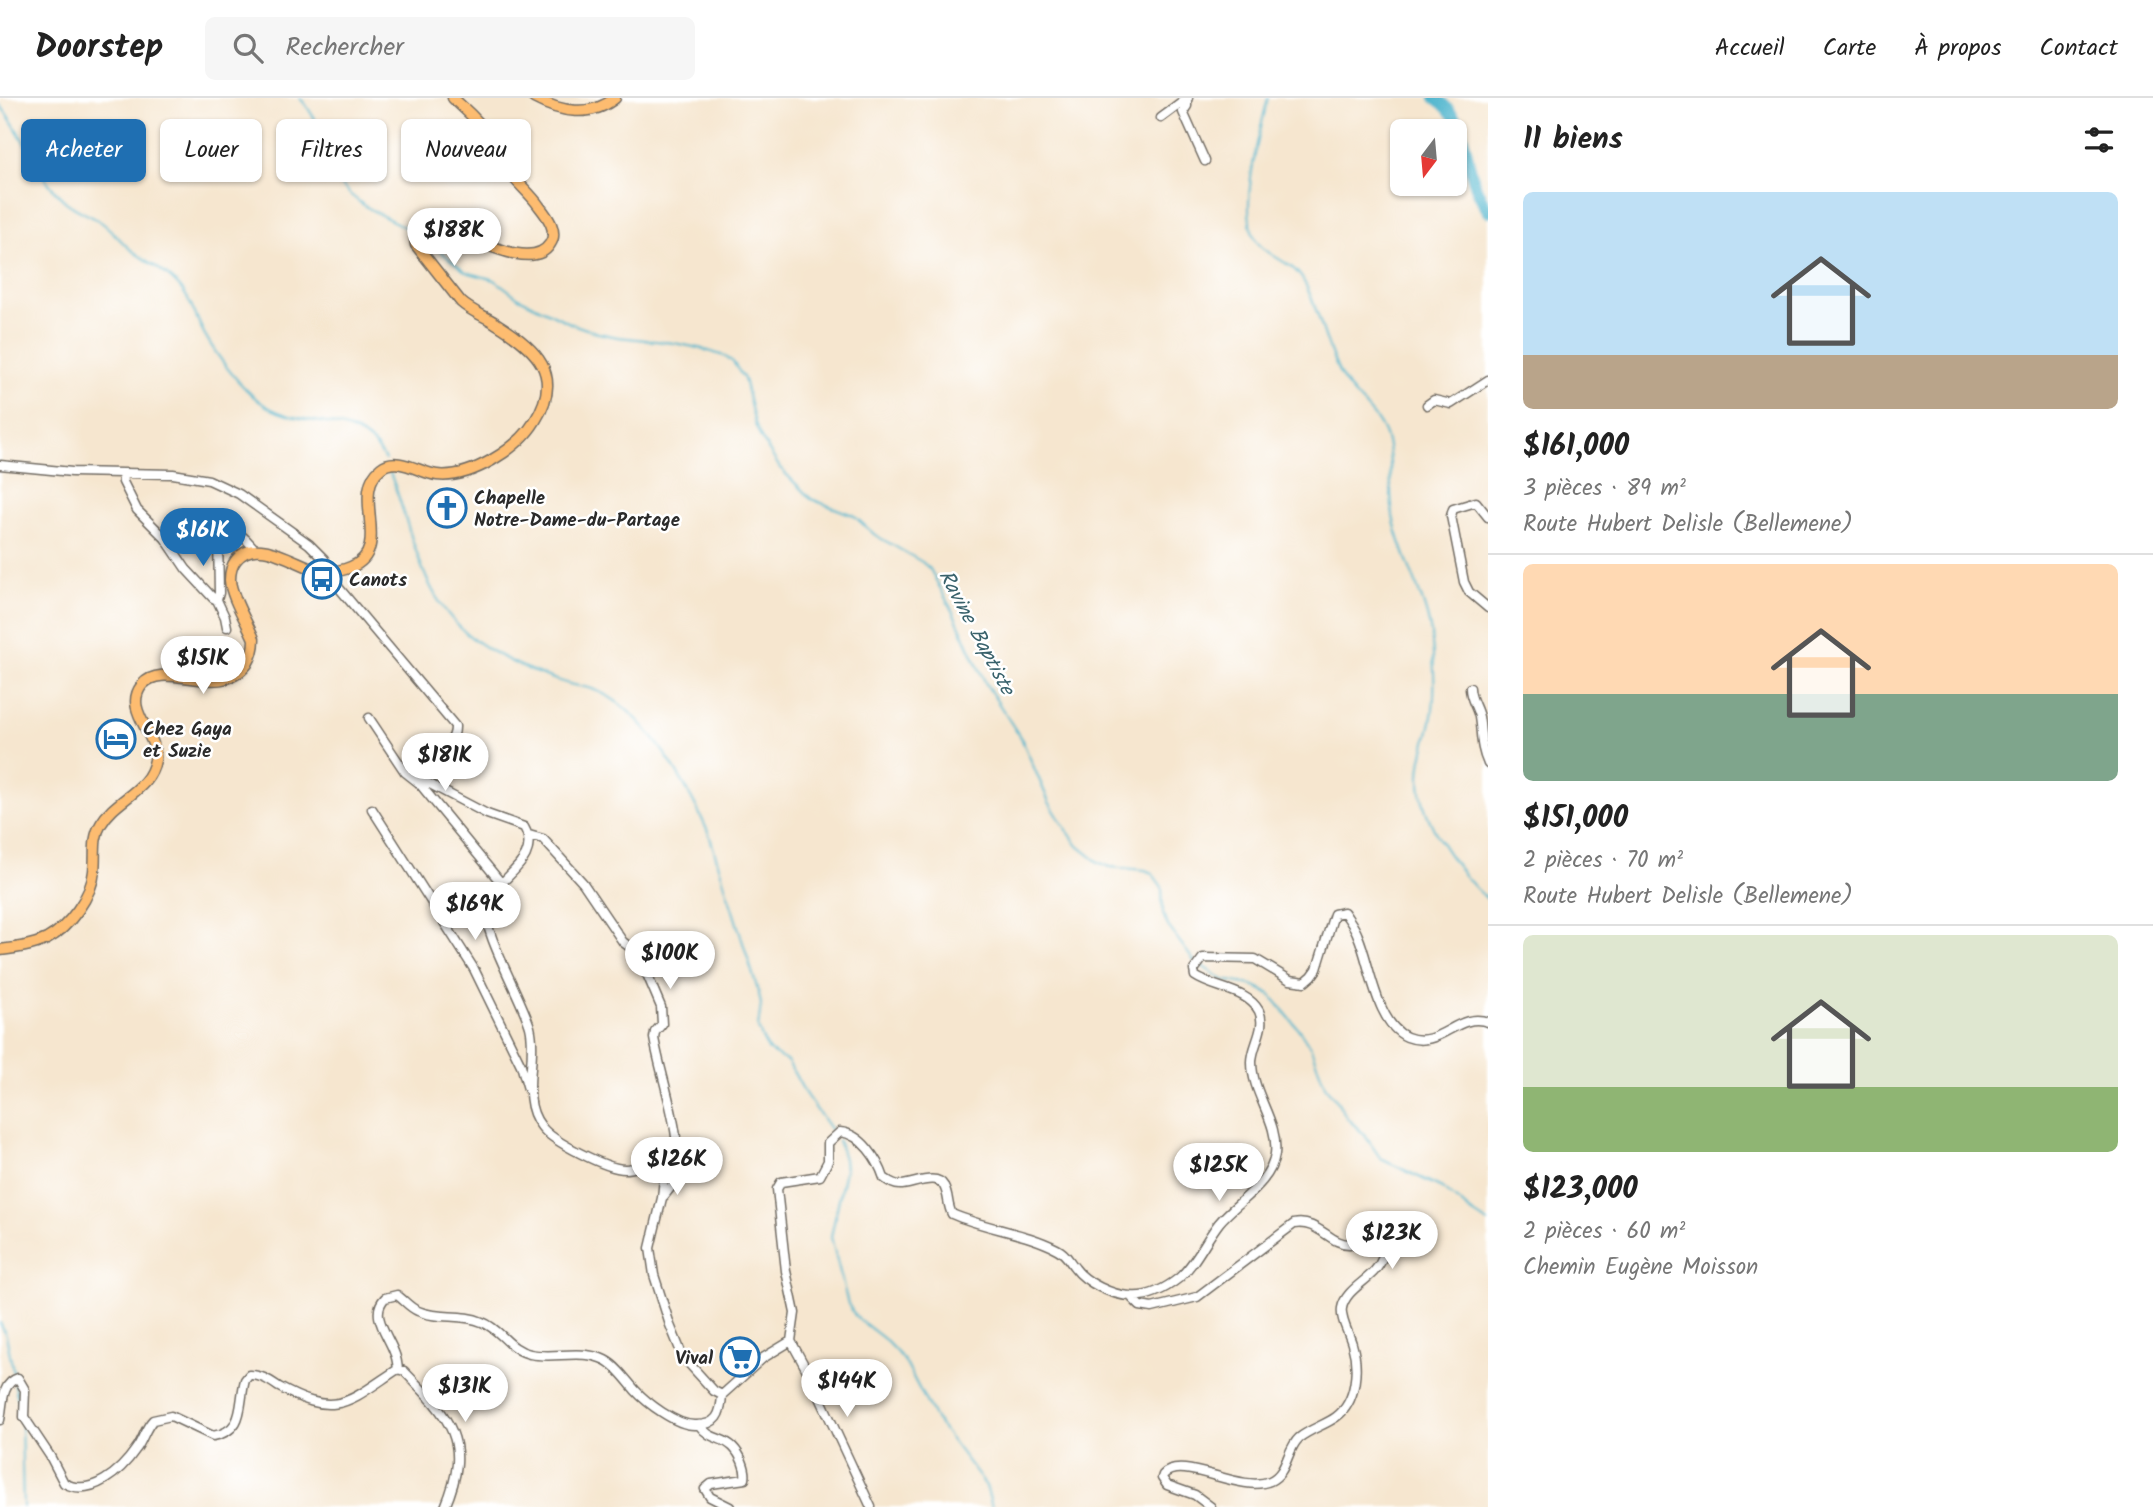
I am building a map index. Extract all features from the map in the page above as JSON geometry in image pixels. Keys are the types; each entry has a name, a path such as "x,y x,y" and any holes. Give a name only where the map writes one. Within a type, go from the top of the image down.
{"main road":[{"path":"0,950 33,944 48,938 66,923 86,897 94,872 94,846 101,823 109,812 144,783 155,763 155,747 136,708 136,700 145,682 159,677 221,679 237,673 249,660 254,639 230,579 236,561 255,549 269,551 329,572 354,566 368,554 368,492 373,478 381,468 401,464 440,475 456,474 498,457 528,433 541,412 548,392 545,367 535,354 496,324 461,302 416,245 416,230 421,223 428,222 445,227 472,241 534,255 544,251 553,238 553,230 546,214 512,176 479,124 453,98"},
{"path":"534,98 549,106 578,111 594,109 615,98"}],"street":[{"path":"1161,118 1187,99"},
{"path":"1187,99 1183,112 1205,161"},
{"path":"1427,405 1434,400 1451,404 1488,380"},
{"path":"0,465 122,474 187,475 225,486 249,500 309,544 324,559 339,588 455,726 452,742 422,765 420,772 424,781 487,814 524,827 529,835 530,843 523,860 491,897 485,917 530,1027 531,1099"},
{"path":"122,474 123,482 137,510 165,538 190,575 216,600 227,627"},
{"path":"1488,517 1476,502 1453,509 1451,516 1464,582 1469,592 1488,608"},
{"path":"216,600 219,593 220,531 229,528 236,530 255,549"},
{"path":"1471,688 1479,715 1481,748 1488,764"},
{"path":"369,718 405,772 419,783 502,884"},
{"path":"372,809 474,968 521,1065 540,1126 580,1153 620,1169 648,1163 659,1163 665,1168 662,1199 650,1248 654,1275 683,1357 714,1391 722,1395"},
{"path":"529,835 544,839 583,883 623,942 635,951 641,960 661,1007 662,1024 655,1032 654,1038 674,1126 676,1159 676,1180 662,1199"},
{"path":"871,1506 791,1341 795,1313 786,1270 777,1189 781,1182 820,1176 828,1161 828,1143 841,1132 857,1139 881,1168 884,1178 894,1184 940,1181 944,1185 947,1206 952,1214 1041,1242 1060,1251 1089,1280 1117,1294 1130,1296 1155,1293 1179,1278 1221,1221 1260,1182 1275,1157 1273,1128 1253,1076 1252,1060 1262,1024 1260,1013 1246,998 1195,976 1194,970 1203,958 1255,959 1290,980 1305,982 1317,968 1334,914 1344,912 1359,936 1382,1008 1389,1022 1398,1031 1406,1036 1427,1039 1434,1038 1469,1019 1478,1018 1488,1022"},
{"path":"1130,1296 1140,1306 1152,1308 1197,1297 1294,1224 1310,1225 1345,1244 1353,1244 1361,1239 1374,1224 1380,1223 1384,1229 1382,1259 1372,1275 1352,1292 1342,1307 1353,1347 1356,1373 1346,1409 1298,1439 1282,1470 1276,1478 1266,1482 1243,1484 1194,1470 1175,1468 1163,1475 1167,1485 1195,1495 1211,1507"},
{"path":"398,1369 394,1351 379,1317 381,1302 394,1295 422,1313 482,1321 500,1334 504,1341 523,1353 578,1355 604,1360 638,1393 672,1418 682,1423 699,1425 717,1417 721,1411 722,1395 757,1363 791,1341"},
{"path":"0,1420 9,1382 18,1378 25,1390 24,1417 29,1426 64,1483 81,1489 92,1486 119,1469 138,1446 153,1420 172,1416 213,1436 230,1429 238,1419 245,1380 249,1375 258,1376 323,1405 346,1402 398,1369"},
{"path":"398,1369 404,1371 432,1402 454,1434 459,1457 445,1507"},
{"path":"699,1425 713,1439 732,1446 746,1470 745,1479 711,1484 705,1489 710,1497 730,1507"}],"waterway":[{"name":"Ravine Baptiste","path":"300,98 320,131 331,167 345,189 365,206 411,230"},
{"path":"1268,98 1249,193 1252,230 1263,248 1293,269 1303,280 1342,378 1384,432 1390,460 1393,516 1430,626 1432,642 1434,698 1421,766 1422,798 1427,815 1444,847 1465,876 1488,900"},
{"path":"1435,98 1445,105 1457,123 1475,184 1488,211"},
{"path":"0,105 56,192 70,205 102,223 182,290 216,353 251,395 275,411 359,433 373,444 385,460"},
{"name":"Ravine Baptiste","path":"419,234 466,272 495,280 519,298 572,324 618,337 699,348 724,356 733,362 744,379 761,438 780,468 811,499 853,515 875,535 930,569 986,684 1022,740 1049,802 1062,823 1078,846 1098,862 1110,867 1152,873 1162,887 1163,914 1168,926 1194,961"},
{"path":"388,468 426,578 450,617 477,642 501,657 540,674 592,689 611,698 629,712 662,750 689,793 709,834 759,994 761,1004 758,1028 762,1038 769,1051 788,1062 806,1095 831,1130"},
{"name":"Ravine Baptiste","path":"1202,966 1223,980 1252,985 1270,994 1311,1048 1325,1086 1381,1159 1442,1188 1488,1223"},
{"path":"838,1140 845,1170 831,1237 848,1304 856,1317 883,1338 904,1360 934,1417 986,1486 992,1507"},
{"path":"0,1323 6,1335 14,1375"},
{"path":"15,1384 21,1419 23,1507"}],"place":[{"name":"Chapelle Notre-Dame-du-Partage","path":"447,508"},
{"name":"Canots","path":"322,579"},
{"name":"Chez Gaya et Suzie","path":"116,739"},
{"name":"Vival","path":"740,1357"}]}
